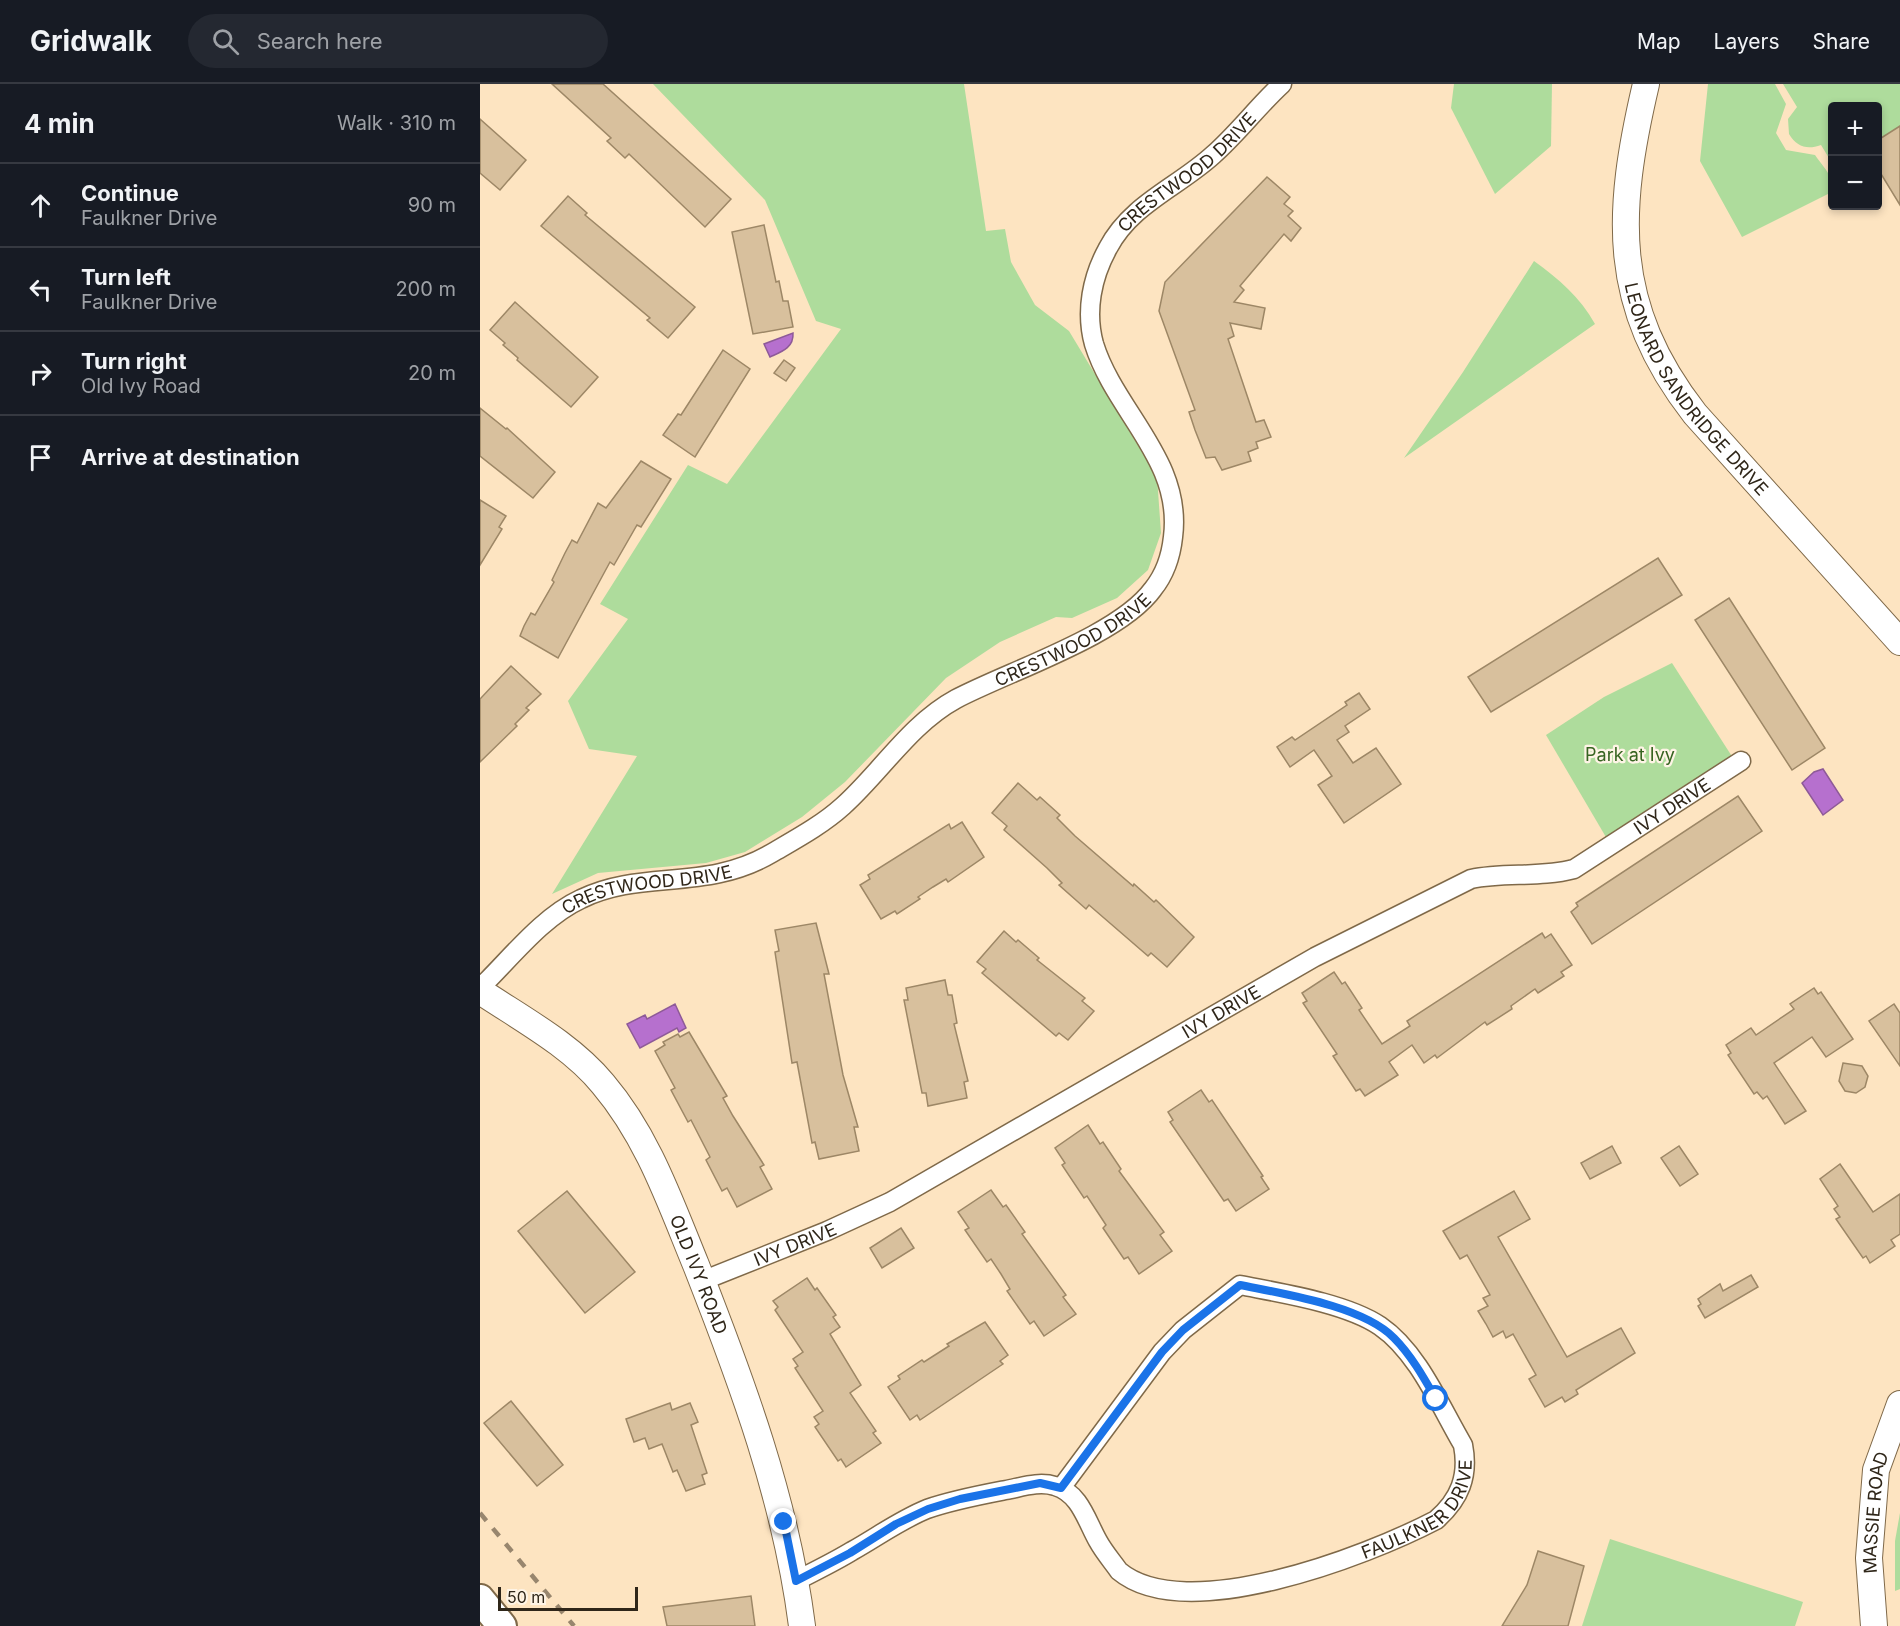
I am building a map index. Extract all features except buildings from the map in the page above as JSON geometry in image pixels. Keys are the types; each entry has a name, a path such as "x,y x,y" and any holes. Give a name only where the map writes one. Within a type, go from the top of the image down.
{"main road":[{"path":"480,1599 502,1626"}],"street":[{"name":"CRESTWOOD DRIVE","path":"480,989 547,923 581,898 635,884 719,875 756,862 817,827 843,806 938,710 1110,626 1139,605 1155,588 1171,554 1175,524 1171,494 1164,469 1102,364 1094,341 1090,317 1096,276 1109,244 1125,222 1216,153 1282,84"},
{"name":"LEONARD SANDRIDGE DRIVE","path":"1646,84 1629,161 1624,200 1625,241 1639,312 1657,355 1678,392 1703,423 1900,642"},
{"name":"IVY DRIVE","path":"702,1281 827,1231 890,1202 1315,957 1471,879 1490,875 1555,874 1574,869 1742,761"},
{"name":"OLD IVY ROAD","path":"480,989 572,1054 593,1072 617,1100 642,1138 702,1281 769,1466 796,1581 802,1626"},
{"name":"FAULKNER DRIVE","path":"1240,1285 1297,1296 1361,1316 1379,1325 1395,1338 1420,1371 1463,1445 1465,1458 1465,1475 1460,1492 1449,1509 1437,1520 1320,1578 1244,1600 1197,1606 1166,1601 1137,1588 1122,1574 1099,1543 1080,1506 1061,1488 1162,1352 1183,1330 1240,1285"},
{"name":"MASSIE ROAD","path":"1874,1626 1869,1558 1876,1470 1900,1404"},
{"path":"796,1581 850,1553 896,1524 928,1509 960,1499 1040,1483 1061,1488"}],"green space":[{"path":"653,84 964,84 986,231 1005,229 1011,262 1035,305 1069,331 1157,477 1161,533 1148,570 1117,598 1072,618 1056,617 1000,642 946,678 845,782 802,817 745,852 706,863 598,873 552,894 637,756 589,749 568,701 628,619 600,604 688,465 727,484 841,329 816,321 765,200"},
{"path":"1454,84 1552,84 1551,146 1495,194 1451,108"},
{"path":"1708,84 1775,84 1786,104 1776,133 1786,150 1815,155 1828,173 1828,194 1742,237 1700,161"},
{"path":"1783,84 1900,84 1900,126 1882,140 1882,102 1828,102 1828,156 1821,145 1803,146 1795,142 1789,134 1788,119 1797,107"},
{"path":"1534,261 1568,289 1583,305 1595,324 1404,458 1463,372"},
{"name":"Park at Ivy","path":"1672,663 1733,758 1610,844 1546,735 1604,697"},
{"path":"1900,1513 1900,1589 1895,1591 1895,1541"},
{"path":"1610,1539 1803,1602 1795,1626 1582,1626"}],"shaded area":[{"path":"793,333 789,346 770,357 764,344"},
{"path":"1823,769 1843,800 1823,815 1802,783 1814,772"},
{"path":"675,1004 686,1028 679,1032 677,1028 640,1048 627,1024 645,1015 647,1019"}],"railway":[{"path":"480,1513 574,1626"}],"route":[{"path":"784,1522 796,1581 850,1553 896,1524 928,1509 960,1499 1040,1483 1061,1488 1162,1352 1183,1330 1240,1285 1297,1296 1361,1316 1379,1325 1395,1338 1420,1371 1436,1399"}]}
